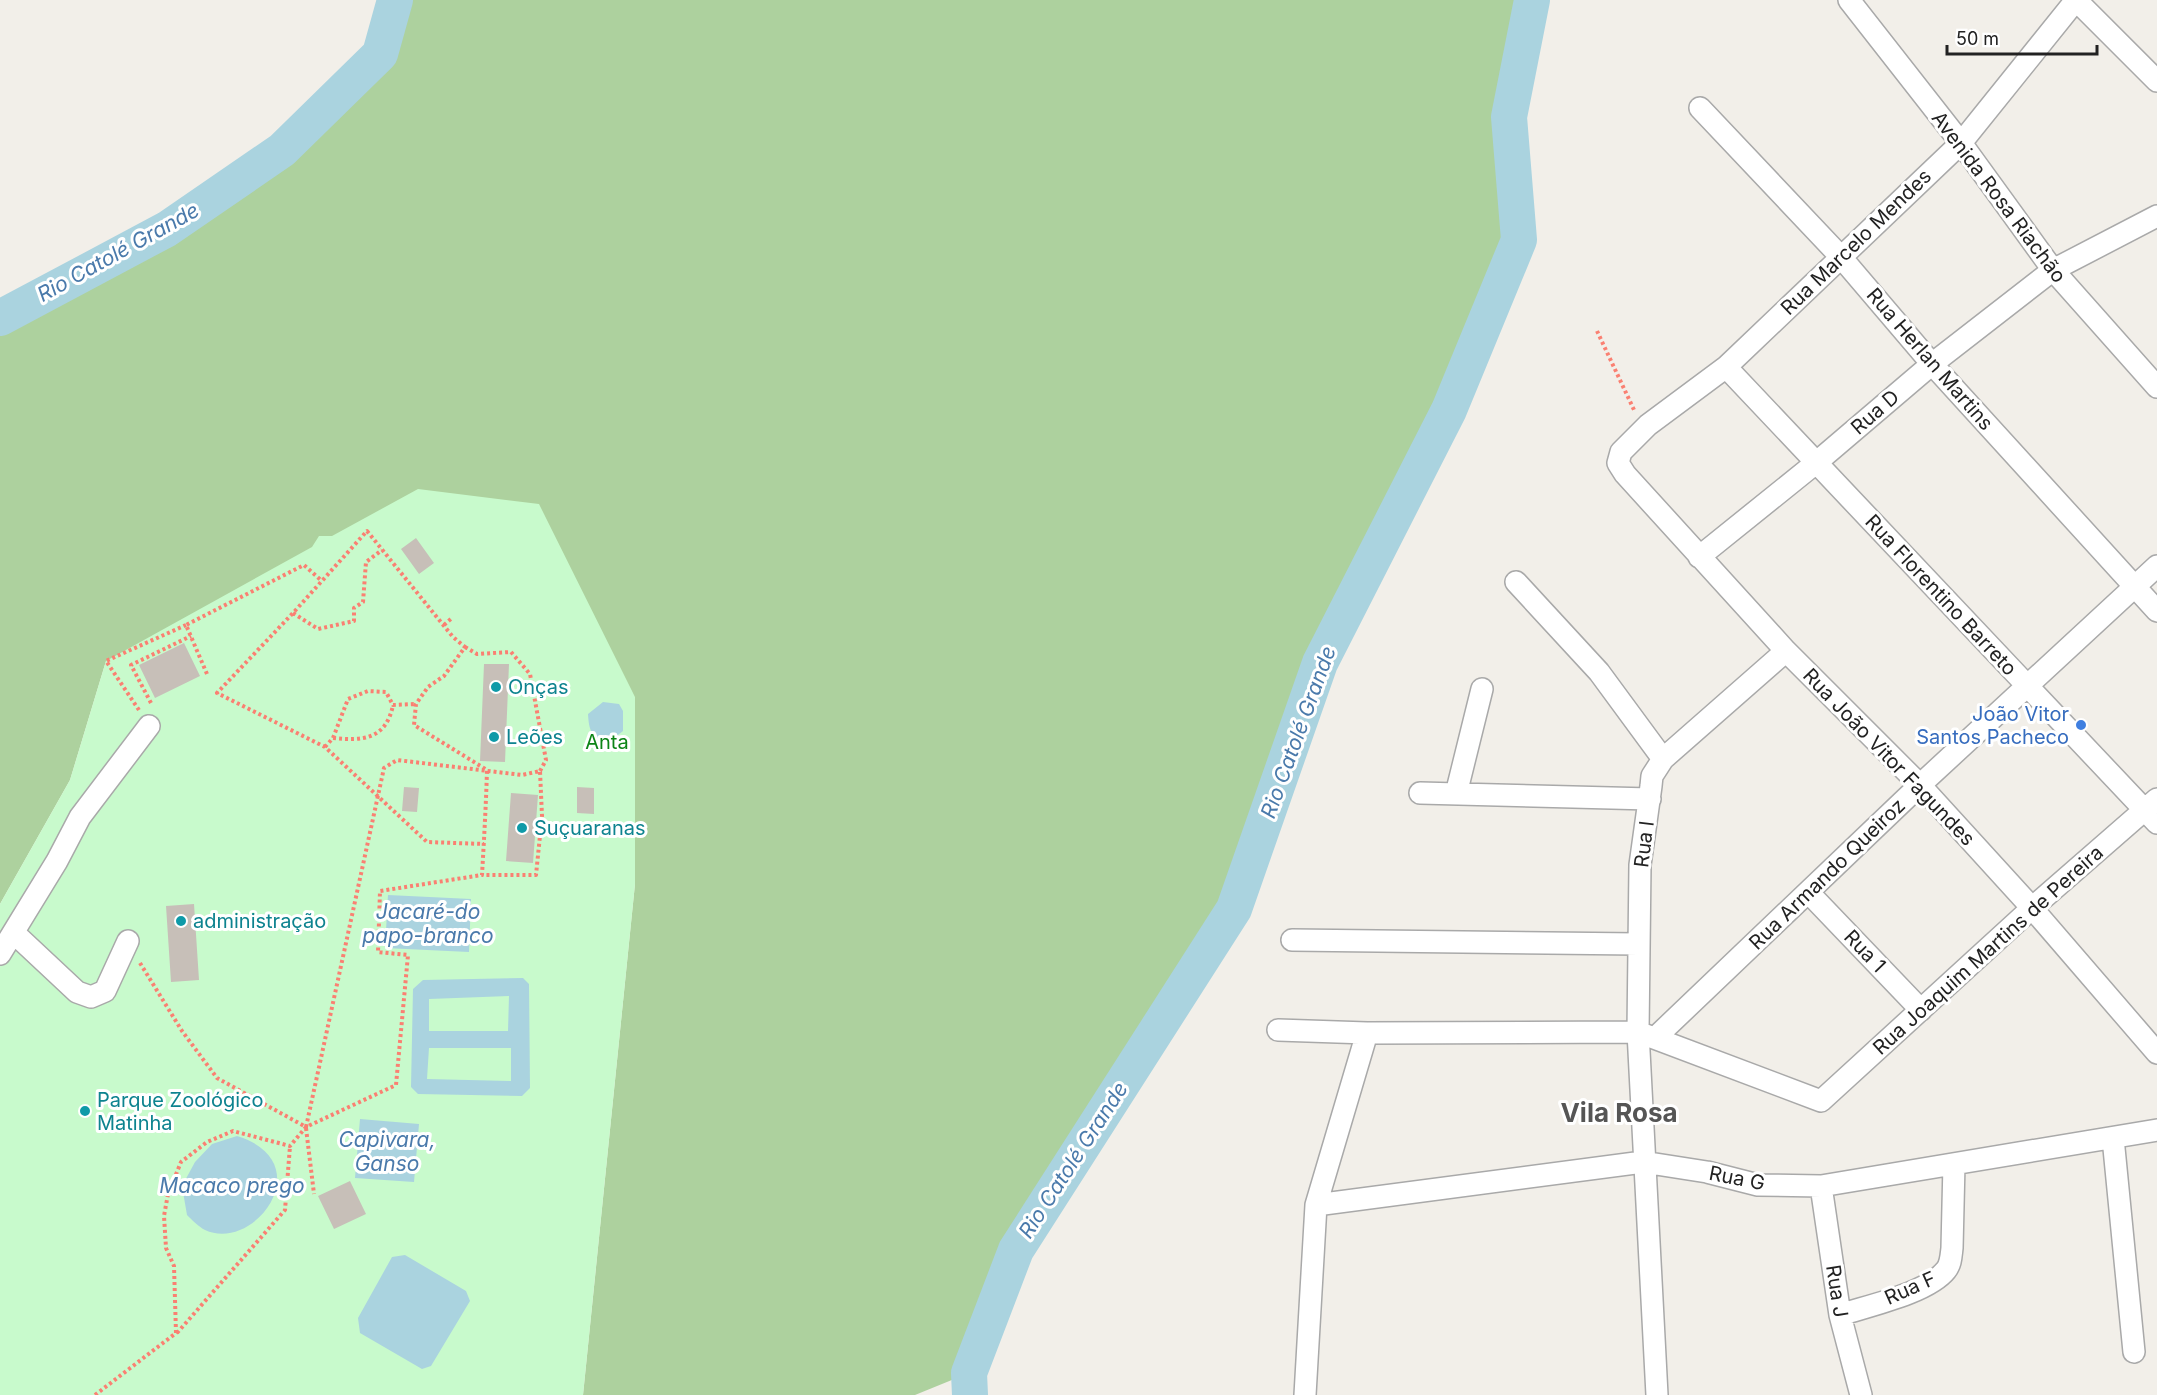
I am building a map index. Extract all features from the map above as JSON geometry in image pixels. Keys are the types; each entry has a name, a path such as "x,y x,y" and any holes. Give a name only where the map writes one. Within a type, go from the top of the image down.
{"street":[{"name":"Avenida Rosa Riachão","path":"1849,0 1961,143 2053,270 2155,383"},
{"name":"Rua Marcelo Mendes","path":"1618,463 1622,452 1648,425 1726,367 1961,143 2076,0"},
{"path":"2076,0 2157,81"},
{"name":"Rua Herlan Martins","path":"1700,108 1840,256 1932,363 2157,611"},
{"name":"Rua D","path":"1699,557 1817,462 1932,363 2053,270 2157,216"},
{"name":"Rua Florentino Barreto","path":"1726,367 2027,687 2153,811"},
{"name":"Rua João Vitor Fagundes","path":"1618,463 1625,474 1699,557 1786,651 1920,785 2032,908 2157,1053"},
{"name":"Rua Armando Queiroz","path":"1647,1034 1809,892 1920,785 2157,566"},
{"path":"1516,582 1599,672 1663,759 1786,651"},
{"path":"1456,794 1482,689"},
{"path":"0,954 80,817 147,722"},
{"name":"Rua I","path":"1657,1395 1643,1161 1647,1034 1638,944 1640,865 1652,776 1663,759"},
{"path":"1420,794 1650,799"},
{"name":"Rua Joaquim Martins de Pereira","path":"1647,1034 1821,1101 2032,908 2153,811"},
{"name":"Rua 1","path":"1809,892 1920,1010"},
{"path":"14,933 78,992 91,997 105,991 128,941"},
{"path":"1292,940 1638,944"},
{"path":"1278,1030 1367,1033 1647,1034"},
{"path":"1305,1395 1316,1205 1367,1033"},
{"name":"Rua G","path":"1316,1205 1643,1161 1707,1172 1758,1185 1821,1186 2157,1131"},
{"path":"2113,1138 2134,1352"},
{"name":"Rua F","path":"1840,1315 1919,1288 1946,1270 1952,1248 1954,1164"},
{"name":"Rua J","path":"1821,1186 1840,1315 1861,1395"}],"path":[{"path":"1597,332 1633,410 1648,425"},
{"path":"95,1395 176,1334 285,1210 290,1146 306,1127 396,1085 408,956 378,952 380,891 482,874 536,875 542,816 540,771 546,760 530,674 512,652 477,654 465,647 444,625 367,531 217,693 325,747 427,843 484,844"},
{"path":"293,613 318,629 354,621 354,608 363,602 366,562 382,550"},
{"path":"147,722 106,661 186,625 304,565 322,581"},
{"path":"444,625 452,618"},
{"path":"186,625 207,675"},
{"path":"151,703 131,665 191,636"},
{"path":"465,647 444,676 428,687 416,704 414,725 487,770"},
{"path":"325,747 333,738 348,699 368,691 386,692 393,705 390,720 379,732 360,741 333,738"},
{"path":"393,705 416,704"},
{"path":"314,1194 306,1127 384,768 397,760 487,770 533,773 540,771"},
{"path":"482,874 487,770"},
{"path":"128,941 182,1031 217,1078 306,1127"},
{"path":"176,1334 174,1266 166,1248 164,1216 168,1194 181,1162 207,1142 233,1131 290,1146"}],"green space":[{"name":"Anta","path":"395,0 1532,0 1509,118 1519,240 1449,410 1320,663 1234,909 1016,1250 969,1373 915,1395 583,1395 635,884 106,661 70,780 0,904 0,318 167,229 282,150 380,54"},
{"name":"Anta","path":"418,489 539,504 635,697 635,884 583,1395 0,1395 0,904 70,780 106,661 312,547 319,536 332,536"}],"water":[{"path":"603,702 619,704 623,711 623,731 609,742 598,739 592,733 589,725 588,714"},
{"name":"Jacaré-do papo-branco","path":"388,895 471,899 469,952 385,948"},
{"path":"523,978 529,984 530,1088 522,1096 418,1094 411,1087 413,989 423,980","holes":["509,996 508,1031 429,1031 429,999","429,1048 511,1048 511,1081 427,1079"]},
{"name":"Capivara, Ganso","path":"360,1119 419,1124 414,1182 355,1178"},
{"name":"Macaco prego","path":"237,1136 262,1148 274,1165 277,1183 271,1201 259,1217 243,1229 224,1234 205,1230 187,1215 182,1186 195,1162 212,1144"},
{"path":"405,1255 466,1291 470,1301 431,1366 422,1369 360,1333 358,1318 392,1257"}],"building":[{"path":"416,538 434,563 419,574 401,549"},
{"path":"184,643 200,676 155,698 139,665"},
{"path":"484,664 509,664 505,762 480,761"},
{"path":"404,787 419,788 417,812 402,811"},
{"path":"577,787 594,788 594,814 577,813"},
{"name":"Suçuaranas","path":"511,793 538,795 533,863 506,861"},
{"path":"194,904 199,980 171,982 166,906"},
{"path":"350,1181 366,1214 334,1229 318,1196"}],"waterway":[{"name":"Rio Catolé Grande","path":"0,318 167,229 282,150 380,54 395,0"},
{"name":"Rio Catolé Grande","path":"970,1395 969,1373 1016,1250 1234,909 1320,663 1449,410 1519,240 1509,117 1532,0"}],"place":[{"name":"Onças","path":"496,687"},
{"name":"João Vitor Santos Pacheco","path":"2081,725"},
{"name":"Leões","path":"494,737"},
{"name":"Suçuaranas","path":"522,828"},
{"name":"administração","path":"181,921"},
{"name":"Parque Zoológico Matinha","path":"85,1111"}],"district":[{"name":"Vila Rosa","path":"1619,1112"}]}
